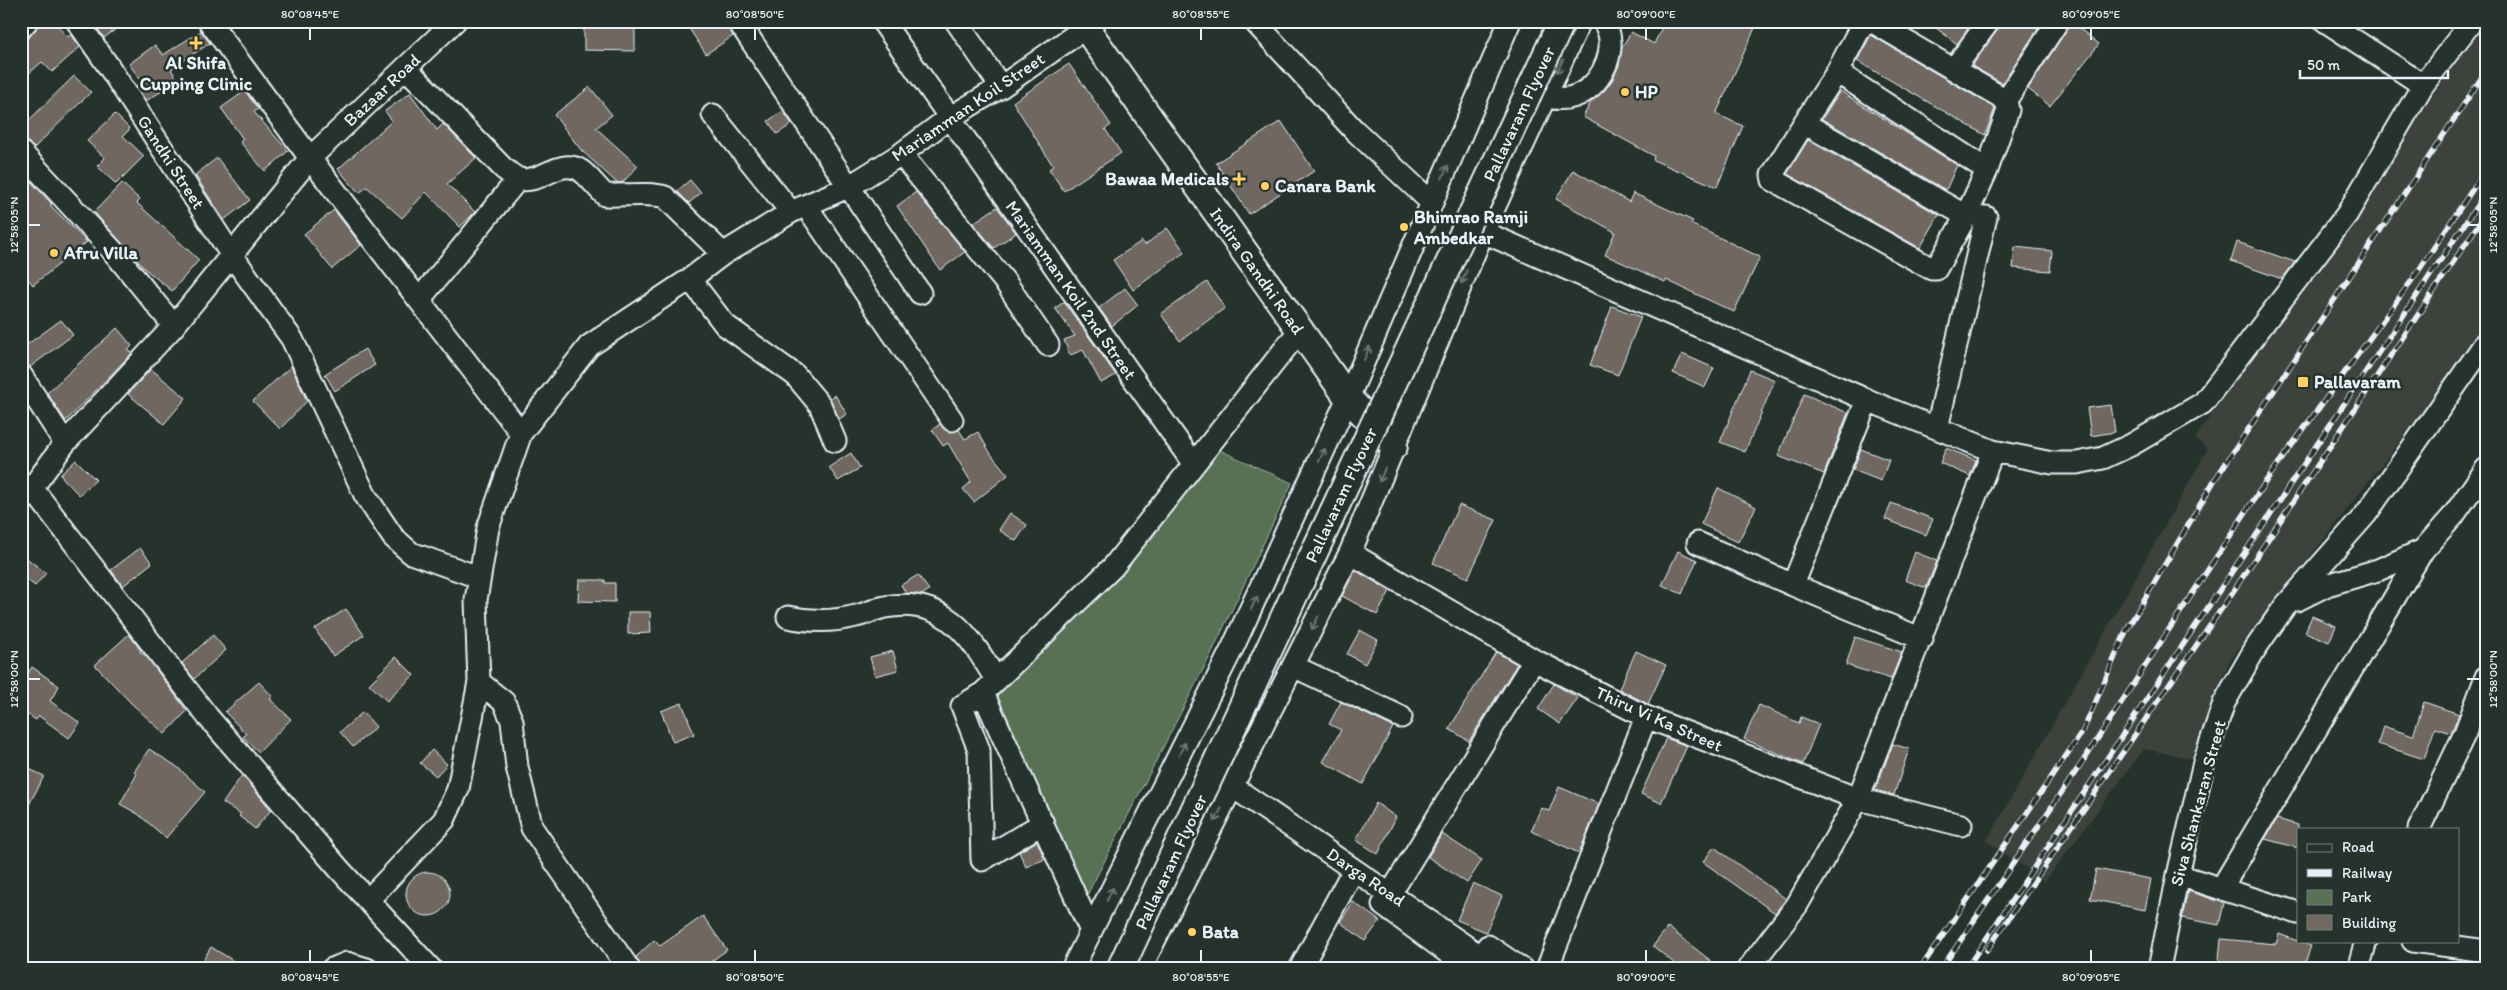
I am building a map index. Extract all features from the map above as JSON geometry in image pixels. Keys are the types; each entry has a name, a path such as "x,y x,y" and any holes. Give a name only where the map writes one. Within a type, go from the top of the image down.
{"main road":[{"name":"Pallavaram Flyover","path":"1105,969 1176,818 1244,682 1359,422 1544,21"},
{"name":"Pallavaram Flyover","path":"1120,969 1562,21"},
{"name":"Indira Gandhi Road","path":"1087,23 1348,398 1394,446"}],"street":[{"path":"21,28 28,21"},
{"name":"Gandhi Street","path":"77,21 231,254 292,339 365,495 393,537 411,553 478,578"},
{"path":"209,21 310,158 521,433"},
{"name":"Bazaar Road","path":"26,495 65,443 174,326 310,158 455,21"},
{"path":"738,21 850,186 920,294"},
{"name":"Mariamman Koil 2nd Street","path":"882,21 1193,463"},
{"path":"956,21 1001,87"},
{"path":"1254,21 1353,129 1432,203"},
{"path":"1072,969 1233,647 1348,398 1510,21"},
{"path":"1140,969 1350,553 1483,232 1580,21"},
{"path":"1545,97 1568,98 1579,95 1593,86 1607,63 1611,47 1608,28 1603,21"},
{"path":"1864,21 1837,72 1772,175 1773,180 1932,269 1936,269 1976,216"},
{"path":"1871,21 2006,100"},
{"path":"1954,69 1988,21"},
{"path":"1937,428 1976,216 1987,170 2008,110 2006,100 2058,21"},
{"path":"2325,21 2423,85"},
{"path":"1483,232 1866,400 1993,451 2052,463 2077,463 2104,458 2131,446 2202,403 2347,214 2423,85 2472,21"},
{"name":"Mariamman Koil Street","path":"368,900 444,820 458,789 479,682 476,600 478,578 488,528 521,433 589,346 690,279 723,254 799,210 850,186 901,154 949,118 1001,87 1087,23"},
{"path":"406,68 504,169 518,179 531,180 557,168 570,168 580,170 605,195 635,196 654,193 665,197 723,254"},
{"path":"1837,72 1987,170"},
{"path":"713,115 799,210 952,420"},
{"path":"1804,123 1976,216"},
{"path":"21,152 112,250 174,326"},
{"path":"901,154 1006,283 1048,345"},
{"path":"419,300 518,179"},
{"path":"690,279 725,325 795,375 820,405 835,440"},
{"path":"1043,823 982,860 979,750 962,706 989,686 1113,567 1193,463 1300,331"},
{"path":"2285,606 2366,514 2486,342"},
{"path":"21,375 65,443"},
{"path":"1793,585 1866,400"},
{"path":"1748,969 1797,905 1858,800 1922,639 1993,451"},
{"name":"Siva Shankaran Street","path":"2159,969 2204,762 2224,703 2255,649 2285,606 2327,585 2378,570 2423,550 2453,516 2486,468"},
{"path":"26,495 208,717 431,969"},
{"path":"1698,543 1922,639"},
{"path":"2221,889 2423,550"},
{"name":"Thiru Vi Ka Street","path":"1350,553 1534,660 1646,717 1858,800 1962,825"},
{"path":"788,617 810,622 832,620 906,605 926,608 949,617 967,636 989,686 1043,823 1091,931"},
{"path":"1397,884 1534,660"},
{"path":"1293,666 1401,717"},
{"path":"2419,828 2465,733 2486,677"},
{"path":"479,682 504,702 512,721 517,767 532,828 629,969"},
{"path":"1548,969 1646,717"},
{"name":"Darga Road","path":"1233,787 1338,857 1499,969"},
{"path":"1338,857 1370,862 1397,884 1522,969"},
{"path":"1338,857 1348,880 1470,969"},
{"path":"2178,875 2297,913"},
{"path":"1300,969 1348,880"},
{"path":"2358,969 2366,942"},
{"path":"2420,942 2486,951"},
{"path":"332,969 347,963 367,969"}],"shaded area":[{"path":"1888,21 1928,21 1916,39"},
{"path":"2484,21 2486,322 2424,410 2229,661 2195,759 2144,749 2045,881 1987,841 2208,449 2195,438"}],"green space":[{"path":"1215,448 1292,483 1211,654 1084,901 990,696 1151,540"}],"building":[{"path":"39,21 53,21 68,37 71,34 80,47 52,72 42,62 21,80 21,40 30,36"},
{"path":"92,21 127,21 104,38"},
{"path":"584,21 635,21 635,51 584,50"},
{"path":"684,21 726,21 733,36 706,54"},
{"path":"1665,21 1739,21 1755,28 1716,114 1743,126 1717,187 1653,160 1654,156 1583,117 1591,102 1605,90 1613,79 1619,65 1622,47 1631,32 1654,44"},
{"path":"1927,21 1973,21 1957,44"},
{"path":"2001,21 2043,21 2002,83 1972,66 1999,28"},
{"path":"2070,21 2099,44 2050,106 2028,89 2068,28"},
{"path":"201,31 210,43 171,69 178,81 146,101 136,86 142,82 129,64 155,45 163,55"},
{"path":"1871,35 1995,108 1985,135 1857,61"},
{"path":"1069,64 1111,125 1105,129 1121,153 1064,191 1049,169 1053,166 1013,102"},
{"path":"74,76 91,92 34,148 21,140 21,128"},
{"path":"590,87 612,115 596,128 638,166 623,182 617,183 581,150 554,115"},
{"path":"245,91 258,109 254,112 288,151 265,171 240,142 243,139 221,108"},
{"path":"1840,91 1957,165 1946,190 1822,119"},
{"path":"410,93 437,130 443,124 476,158 447,184 475,212 460,227 426,192 402,218 367,187 359,193 338,169 392,121 385,111"},
{"path":"783,111 792,124 777,134 768,121"},
{"path":"115,114 130,129 123,136 144,156 116,184 97,166 105,158 87,141"},
{"path":"1281,121 1314,171 1249,214 1216,163"},
{"path":"1808,140 1939,215 1920,248 1787,174"},
{"path":"217,158 250,200 224,220 195,175"},
{"path":"1573,170 1629,202 1633,193 1693,221 1691,224 1760,257 1734,312 1666,280 1665,282 1605,255 1615,232 1556,199"},
{"path":"21,171 52,204 50,205 87,242 33,285 21,271"},
{"path":"690,180 701,193 689,203 677,191"},
{"path":"122,183 140,200 137,203 199,260 172,291 145,269 94,212"},
{"path":"916,192 965,252 940,270 897,206"},
{"path":"997,207 1016,233 994,248 973,223"},
{"path":"334,210 361,245 332,269 304,234"},
{"path":"1167,228 1185,252 1133,290 1113,260 1142,241 1145,245"},
{"path":"2237,242 2295,262 2282,279 2231,261"},
{"path":"2015,247 2052,251 2050,271 2013,268"},
{"path":"1207,282 1225,308 1180,341 1161,314"},
{"path":"1125,288 1138,305 1112,326 1099,308"},
{"path":"1064,302 1116,375 1101,383 1083,350 1070,355 1064,340 1075,336 1055,308"},
{"path":"1612,306 1641,317 1618,375 1590,365"},
{"path":"61,320 73,335 30,367 23,363 21,349"},
{"path":"117,328 132,346 128,350 132,353 66,421 47,393"},
{"path":"365,349 375,365 335,391 325,374"},
{"path":"1682,354 1714,368 1705,387 1673,373"},
{"path":"291,366 307,401 280,429 253,401"},
{"path":"151,369 186,398 164,424 128,394"},
{"path":"1750,370 1775,380 1745,452 1720,442"},
{"path":"1804,394 1848,413 1824,474 1778,456"},
{"path":"835,395 847,414 839,419 830,398"},
{"path":"2111,405 2115,432 2091,436 2087,408"},
{"path":"940,424 947,431 959,430 965,439 978,432 991,454 1008,475 974,502 963,489 971,482 948,443 943,446 932,430"},
{"path":"1946,448 1976,460 1970,476 1940,463"},
{"path":"1861,449 1889,460 1881,481 1853,470"},
{"path":"851,453 860,468 838,481 829,467"},
{"path":"76,460 96,480 79,495 60,475"},
{"path":"1718,488 1756,507 1738,542 1701,524"},
{"path":"1891,503 1933,519 1926,535 1885,519"},
{"path":"1459,505 1496,520 1468,578 1433,563"},
{"path":"1010,513 1027,525 1016,541 999,530"},
{"path":"140,548 152,563 123,586 111,570"},
{"path":"1678,551 1697,560 1682,594 1662,585"},
{"path":"1915,552 1937,561 1926,588 1905,580"},
{"path":"21,554 46,573 35,586 21,575"},
{"path":"1355,570 1390,591 1377,615 1342,596"},
{"path":"918,575 929,590 922,595 906,593 901,585"},
{"path":"579,580 605,580 605,583 615,583 615,602 578,601"},
{"path":"346,609 364,635 333,656 315,629"},
{"path":"628,612 650,612 651,633 628,634"},
{"path":"2312,616 2336,626 2329,642 2305,632"},
{"path":"1360,630 1378,640 1365,664 1347,654"},
{"path":"129,634 140,652 146,656 187,711 165,734 131,703 95,665"},
{"path":"213,635 226,650 194,679 182,663"},
{"path":"1855,637 1902,652 1891,679 1846,665"},
{"path":"893,651 898,670 875,676 870,657"},
{"path":"1636,651 1666,665 1648,704 1619,689"},
{"path":"1496,652 1517,664 1469,741 1449,729"},
{"path":"396,657 414,675 387,701 369,684"},
{"path":"32,667 59,686 50,701 80,723 69,738 39,716 36,720 21,710 21,683"},
{"path":"259,682 273,697 270,699 291,719 259,752 243,737 246,734 225,712"},
{"path":"1554,684 1578,698 1560,724 1538,709"},
{"path":"1341,702 1393,727 1363,784 1323,762 1341,730 1329,724"},
{"path":"2424,702 2459,714 2451,733 2435,728 2424,759 2378,744 2383,726 2413,736"},
{"path":"682,703 694,734 673,742 661,711"},
{"path":"1759,705 1799,723 1801,717 1819,724 1803,764 1744,739"},
{"path":"363,712 376,727 353,747 340,732"},
{"path":"1666,738 1687,746 1661,803 1641,794"},
{"path":"1893,744 1909,749 1894,795 1875,790"},
{"path":"149,749 176,766 205,792 166,838 138,814 120,804 137,774 134,772"},
{"path":"432,750 447,764 436,776 420,763"},
{"path":"21,765 44,776 21,820"},
{"path":"242,775 271,810 255,829 239,816 241,814 223,803"},
{"path":"1559,787 1599,804 1579,853 1531,831 1541,808 1549,811"},
{"path":"1376,803 1396,817 1378,854 1356,840"},
{"path":"2277,819 2298,825 2297,848 2265,839"},
{"path":"1442,834 1482,860 1467,883 1428,857"},
{"path":"1037,841 1045,859 1026,867 1019,852"},
{"path":"1714,847 1786,899 1775,913 1703,862"},
{"path":"2096,869 2151,879 2145,910 2090,899"},
{"path":"432,872 444,878 449,885 449,903 444,910 437,915 424,916 412,910 407,903 406,890 412,878 419,873"},
{"path":"1473,883 1502,896 1486,932 1457,920"},
{"path":"2188,891 2224,903 2219,925 2182,918"},
{"path":"1353,902 1380,921 1365,941 1340,922"},
{"path":"703,916 727,950 700,969 644,969 641,966 636,957 654,940 660,946"},
{"path":"1668,927 1721,969 1681,969 1653,946"},
{"path":"2279,934 2311,946 2303,969 2282,962 2282,969 2218,969 2221,939 2276,944"},
{"path":"211,947 247,969 198,969"}],"railway":[{"path":"1920,969 2083,731 2127,629 2214,481 2486,71"},
{"path":"1941,969 2083,761 2268,478 2415,276 2486,169"},
{"path":"1966,969 2486,192"},
{"path":"1987,950 2222,608 2486,213"}],"place":[{"name":"Al Shifa Cupping Clinic","path":"196,43"},
{"name":"HP","path":"1625,92"},
{"name":"Bawaa Medicals","path":"1239,179"},
{"name":"Canara Bank","path":"1265,186"},
{"name":"Bhimrao Ramji Ambedkar","path":"1404,227"},
{"name":"Afru Villa","path":"54,253"},
{"name":"Pallavaram","path":"2303,382"},
{"name":"Bata","path":"1192,932"}]}
